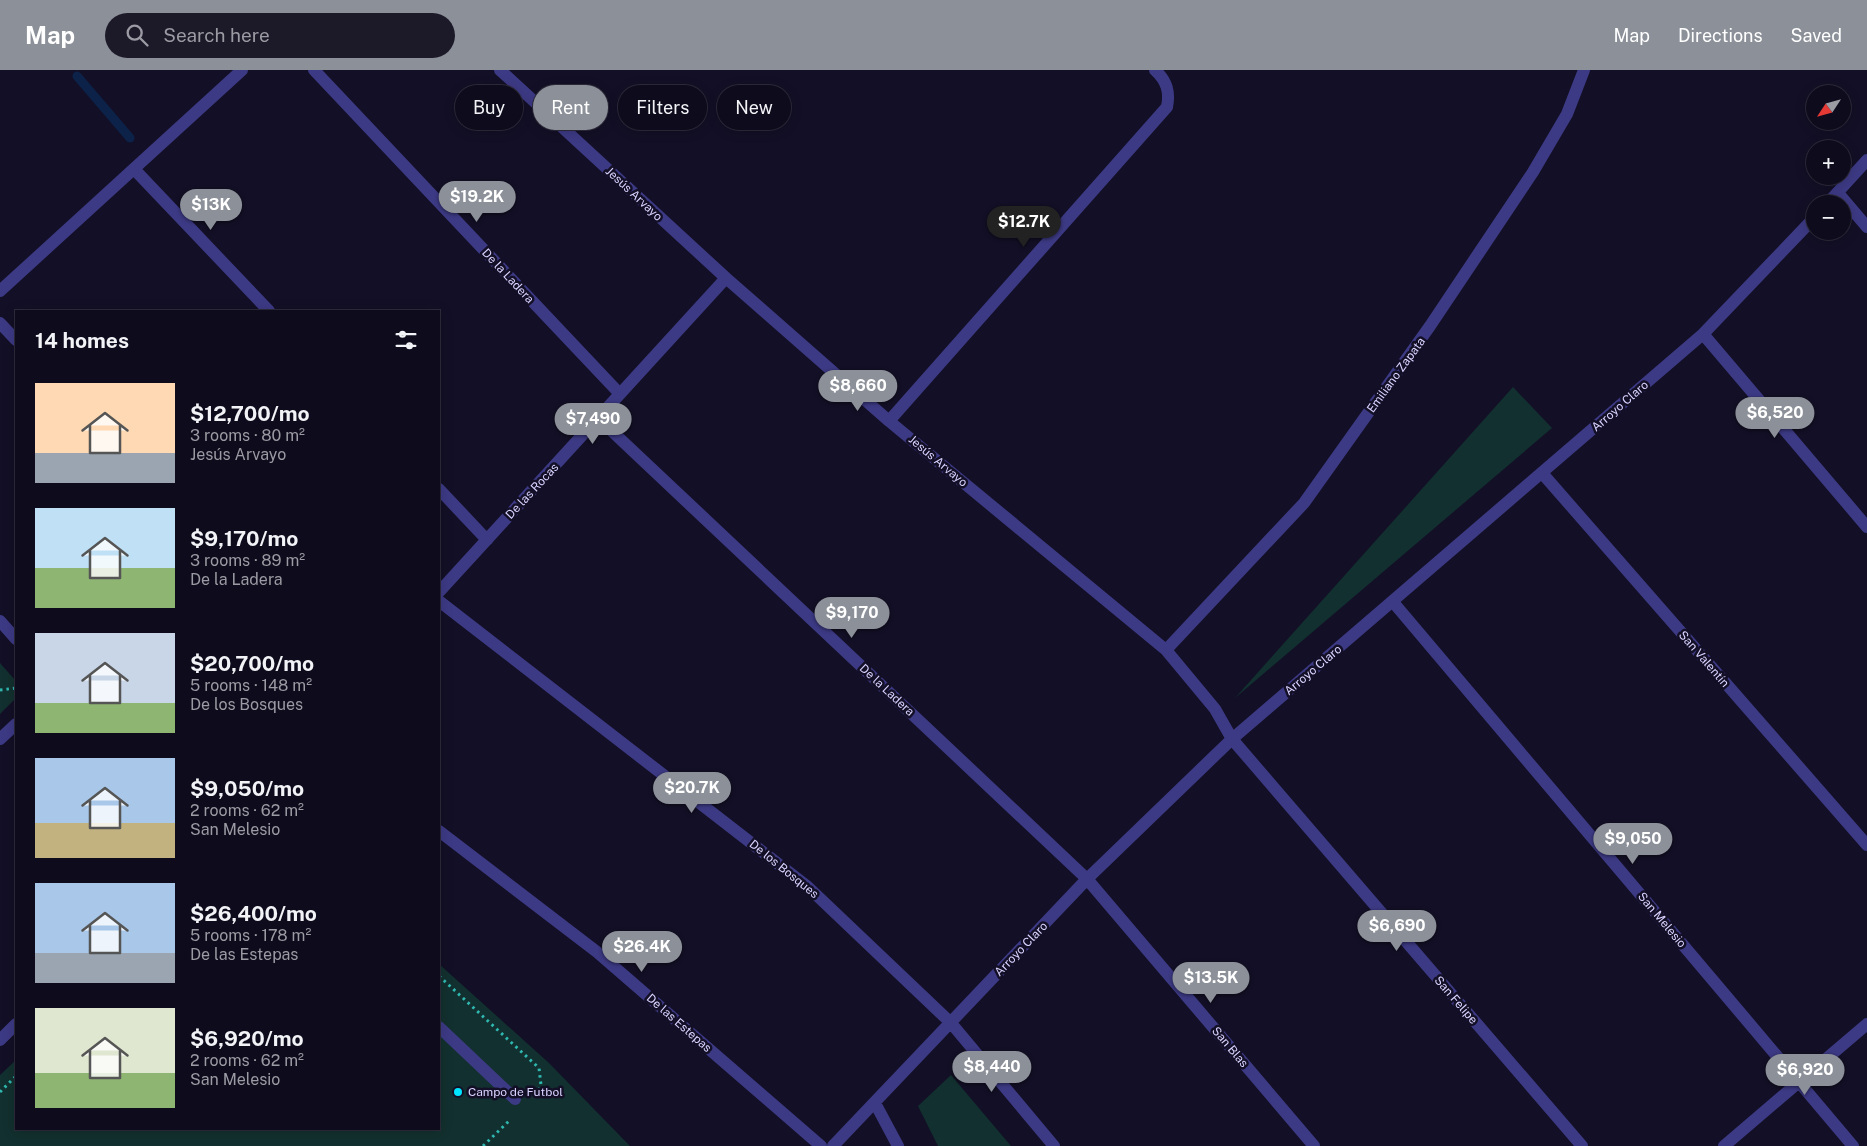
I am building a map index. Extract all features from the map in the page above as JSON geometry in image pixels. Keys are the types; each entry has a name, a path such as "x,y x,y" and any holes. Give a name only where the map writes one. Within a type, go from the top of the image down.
{"street":[{"path":"0,291 242,70"},
{"name":"De la Ladera","path":"314,70 620,394"},
{"name":"Jesús Arvayo","path":"500,70 726,278 889,421 1166,650 1215,709 1232,739"},
{"path":"889,421 1167,107 1169,95 1167,85 1155,70"},
{"name":"Emiliano Zapata","path":"1166,650 1304,503 1430,326 1528,180 1567,114 1584,70"},
{"path":"1867,160 1838,193 1867,227"},
{"path":"134,169 268,310"},
{"name":"Arroyo Claro","path":"833,1146 1087,879 1232,739 1703,334 1806,226"},
{"name":"De las Rocas","path":"440,591 726,278"},
{"path":"0,323 15,339"},
{"path":"1703,334 1867,527"},
{"name":"De la Ladera","path":"599,419 1087,879"},
{"name":"San Valentín","path":"1542,473 1867,845"},
{"path":"440,490 487,540"},
{"name":"De los Bosques","path":"440,602 808,888 951,1023 1054,1146"},
{"name":"San Melesio","path":"1393,602 1853,1146"},
{"path":"0,620 15,638"},
{"path":"0,739 15,725"},
{"name":"San Felipe","path":"1232,739 1582,1146"},
{"name":"De las Estepas","path":"440,832 597,952 820,1146"},
{"name":"San Blas","path":"1087,879 1314,1146"},
{"path":"1724,1146 1867,1024"},
{"path":"0,1040 15,1025"},
{"path":"440,1028 515,1099"},
{"path":"875,1104 898,1146"}],"path":[{"path":"0,690 15,688"},
{"path":"0,1092 15,1077"}],"green space":[{"path":"1513,387 1552,428 1235,698"},
{"path":"0,663 15,680 15,699 0,714"},
{"path":"440,965 549,1063 630,1146 0,1146 0,1075 15,1061 15,1130 440,1130"},
{"path":"951,1075 1011,1146 938,1146 918,1106"}],"waterway":[{"path":"77,76 130,138"}],"place":[{"name":"Campo de Futbol","path":"458,1092"}]}
